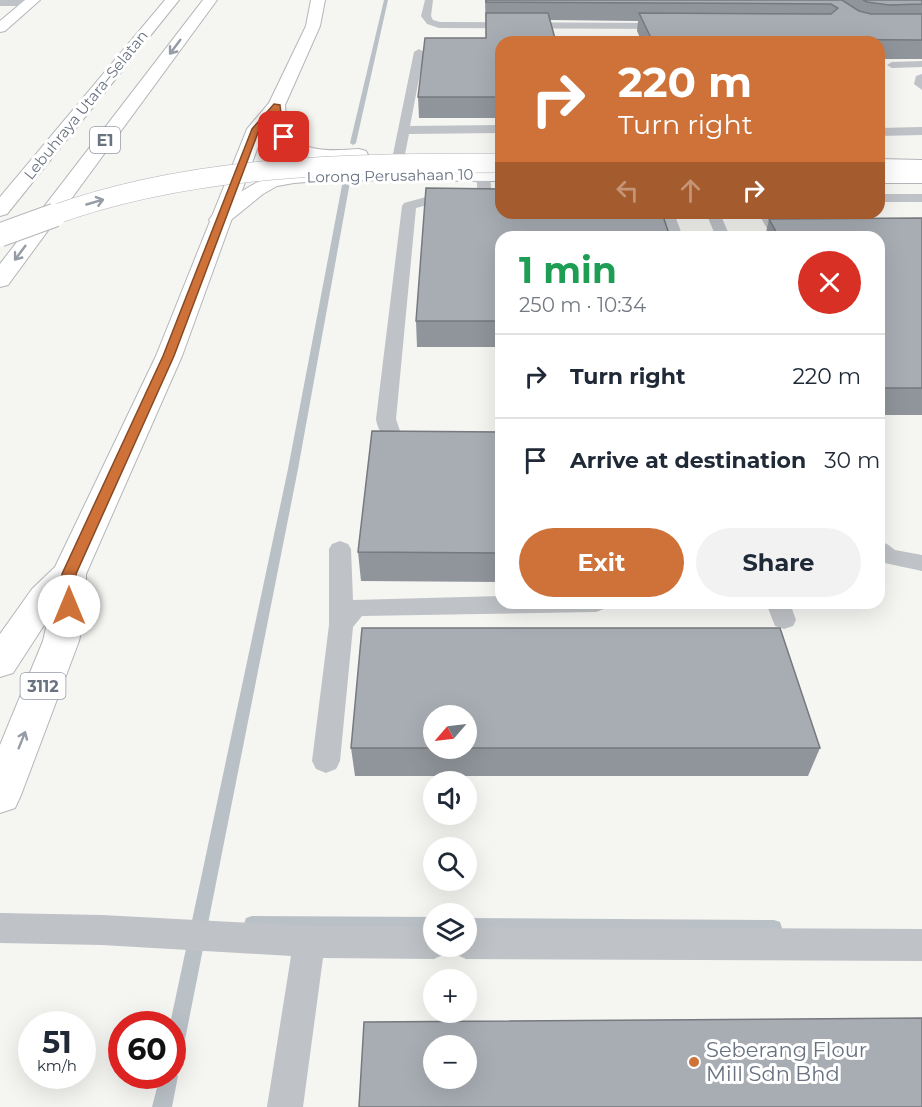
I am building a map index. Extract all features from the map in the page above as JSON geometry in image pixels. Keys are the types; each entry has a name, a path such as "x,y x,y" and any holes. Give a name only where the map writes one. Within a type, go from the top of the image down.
{"main road":[{"name":"Lebuhraya Utara–Selatan","path":"0,210 172,0"},
{"name":"Lebuhraya Utara–Selatan","path":"0,280 210,0"},
{"name":"3112","path":"0,663 44,598 69,574 169,356 219,220 256,129 277,105 313,26 318,0"},
{"path":"0,28 32,1"},
{"path":"313,26 329,11"},
{"name":"Lorong Perusahaan 10","path":"277,105 281,133 296,148 328,154 495,154"},
{"path":"885,155 922,155"},
{"path":"0,236 68,210 118,196 240,172 359,164 495,163"},
{"path":"885,165 922,166"},
{"name":"Lorong Perusahaan 10","path":"219,220 256,190 271,182 294,177 333,174 492,175"},
{"path":"885,177 922,177"},
{"name":"3112","path":"0,795 61,641 69,606 69,574"}],"street":[{"path":"0,2 32,1"}],"lane":[{"path":"429,0 426,16 430,22 439,24 674,26"},
{"path":"399,154 419,52"},
{"path":"892,65 922,64"},
{"path":"922,78 918,84 922,87"},
{"path":"404,130 495,129"},
{"path":"885,132 922,131"},
{"path":"426,447 411,446 392,436 387,430 386,419 409,206 426,201 493,201 492,175"},
{"path":"885,198 922,198"},
{"path":"326,761 341,625 340,549"},
{"path":"885,554 888,557 922,563"},
{"path":"341,625 356,608 495,605"},
{"path":"0,928 102,930 309,942 423,943"},
{"path":"285,1107 309,942"},
{"path":"477,943 922,945"}],"building":[{"path":"486,0 842,0 859,11 871,14 922,14 922,40 885,40 885,36 650,36 639,13 831,14 838,8 831,4 486,2"},
{"path":"863,0 922,0 922,4 889,5"},
{"path":"486,13 548,13 554,36 495,36 495,97 418,97 425,38 486,38"},
{"path":"426,188 495,189 495,219 664,219 668,231 495,231 495,321 416,321"},
{"path":"922,218 922,388 885,388 885,231 776,231 769,219"},
{"path":"372,431 495,432 495,553 358,552"},
{"path":"362,628 780,628 820,748 477,748 477,705 423,705 423,748 351,748"},
{"name":"Seberang Flour Mill Sdn Bhd","path":"922,1018 922,1107 359,1107 364,1022 477,1023 477,1021"}],"waterway":[{"path":"353,143 386,0"},
{"path":"182,1011 293,469 346,182"},
{"path":"252,924 423,925"},
{"path":"477,926 774,928"},
{"path":"162,1107 166,1089"}],"place":[{"name":"Seberang Flour Mill Sdn Bhd","path":"694,1062"}],"route":[{"path":"69,606 69,574 169,356 219,220 256,129 277,105 281,133 284,137"}]}
